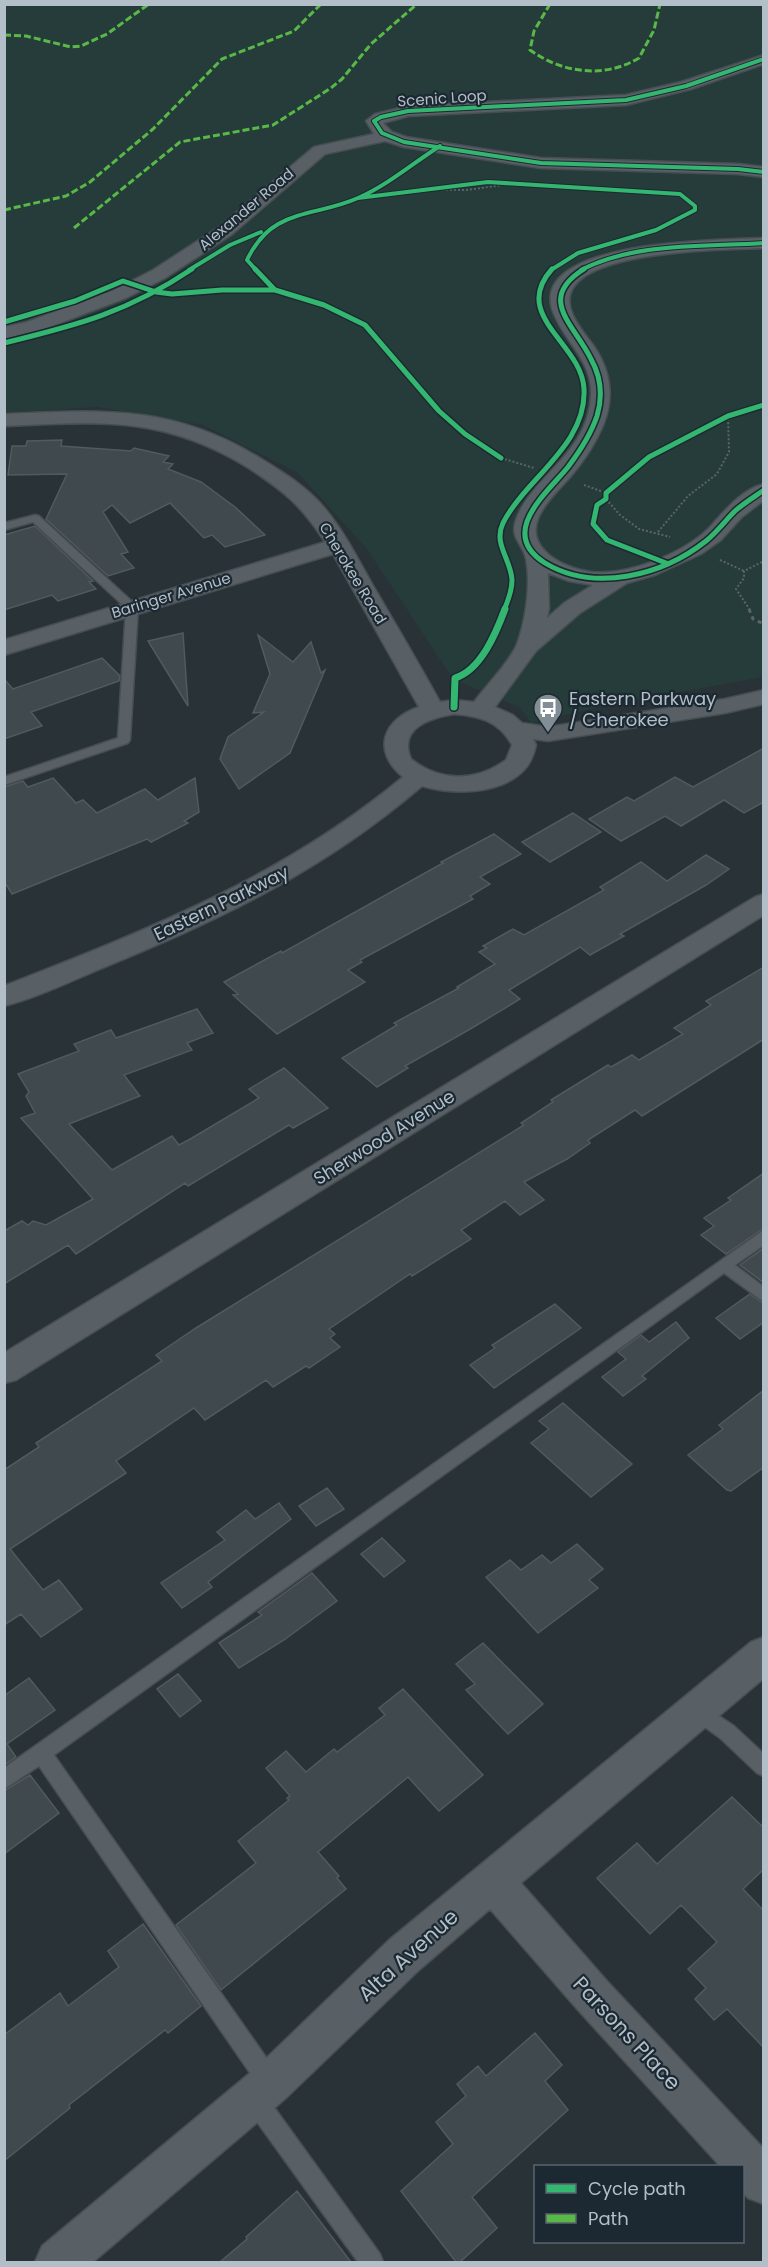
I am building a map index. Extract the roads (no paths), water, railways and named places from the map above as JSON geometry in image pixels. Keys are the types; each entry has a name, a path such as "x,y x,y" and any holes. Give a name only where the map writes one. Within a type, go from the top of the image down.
{"street":[{"name":"Scenic Loop","path":"386,136 376,128 374,122 381,117 408,111 599,103 654,95 734,72 764,59"},
{"name":"Alexander Road","path":"4,333 32,327 120,294 159,274 225,231 320,150 323,143 354,126 374,122"},
{"name":"Alexander Road","path":"320,150 386,136"},
{"path":"386,136 541,164 738,169 764,172"},
{"path":"528,646 538,608 537,557 528,543 525,527 527,518 535,504 560,477 577,452 591,429 600,405 600,388 591,358 561,309 559,297 563,285 569,278 586,267 613,257 764,243"},
{"name":"Cherokee Road","path":"4,420 66,416 120,417 180,428 225,444 288,484 314,509 338,545 433,710"},
{"path":"537,557 577,575 599,580 618,580 637,575 696,549 712,537 735,511 764,490"},
{"name":"Baringer Avenue","path":"4,648 338,545"},
{"path":"480,710 528,646 572,608 618,580"},
{"path":"518,730 524,745 516,764 496,778 471,784 440,783 419,776 402,763 395,751 398,732 410,719 433,710 454,707 480,710 499,716 518,730 548,734 725,706 764,697"},
{"name":"Eastern Parkway","path":"4,997 113,953 246,894 310,859 356,829 419,776"},
{"name":"Sherwood Avenue","path":"4,1370 764,903"},
{"name":"Alta Avenue","path":"58,2262 262,2091 404,1955 764,1654"},
{"name":"Parsons Place","path":"493,1881 615,2022 669,2077 764,2182"}],"lane":[{"path":"4,527 36,518 132,608 124,740 4,781"},
{"path":"4,1780 764,1236"},
{"path":"724,1265 764,1296"},
{"path":"698,1711 727,1732 764,1767"},
{"path":"42,1754 372,2262"}],"place":[{"name":"Eastern Parkway / Cherokee","path":"548,734"}]}
